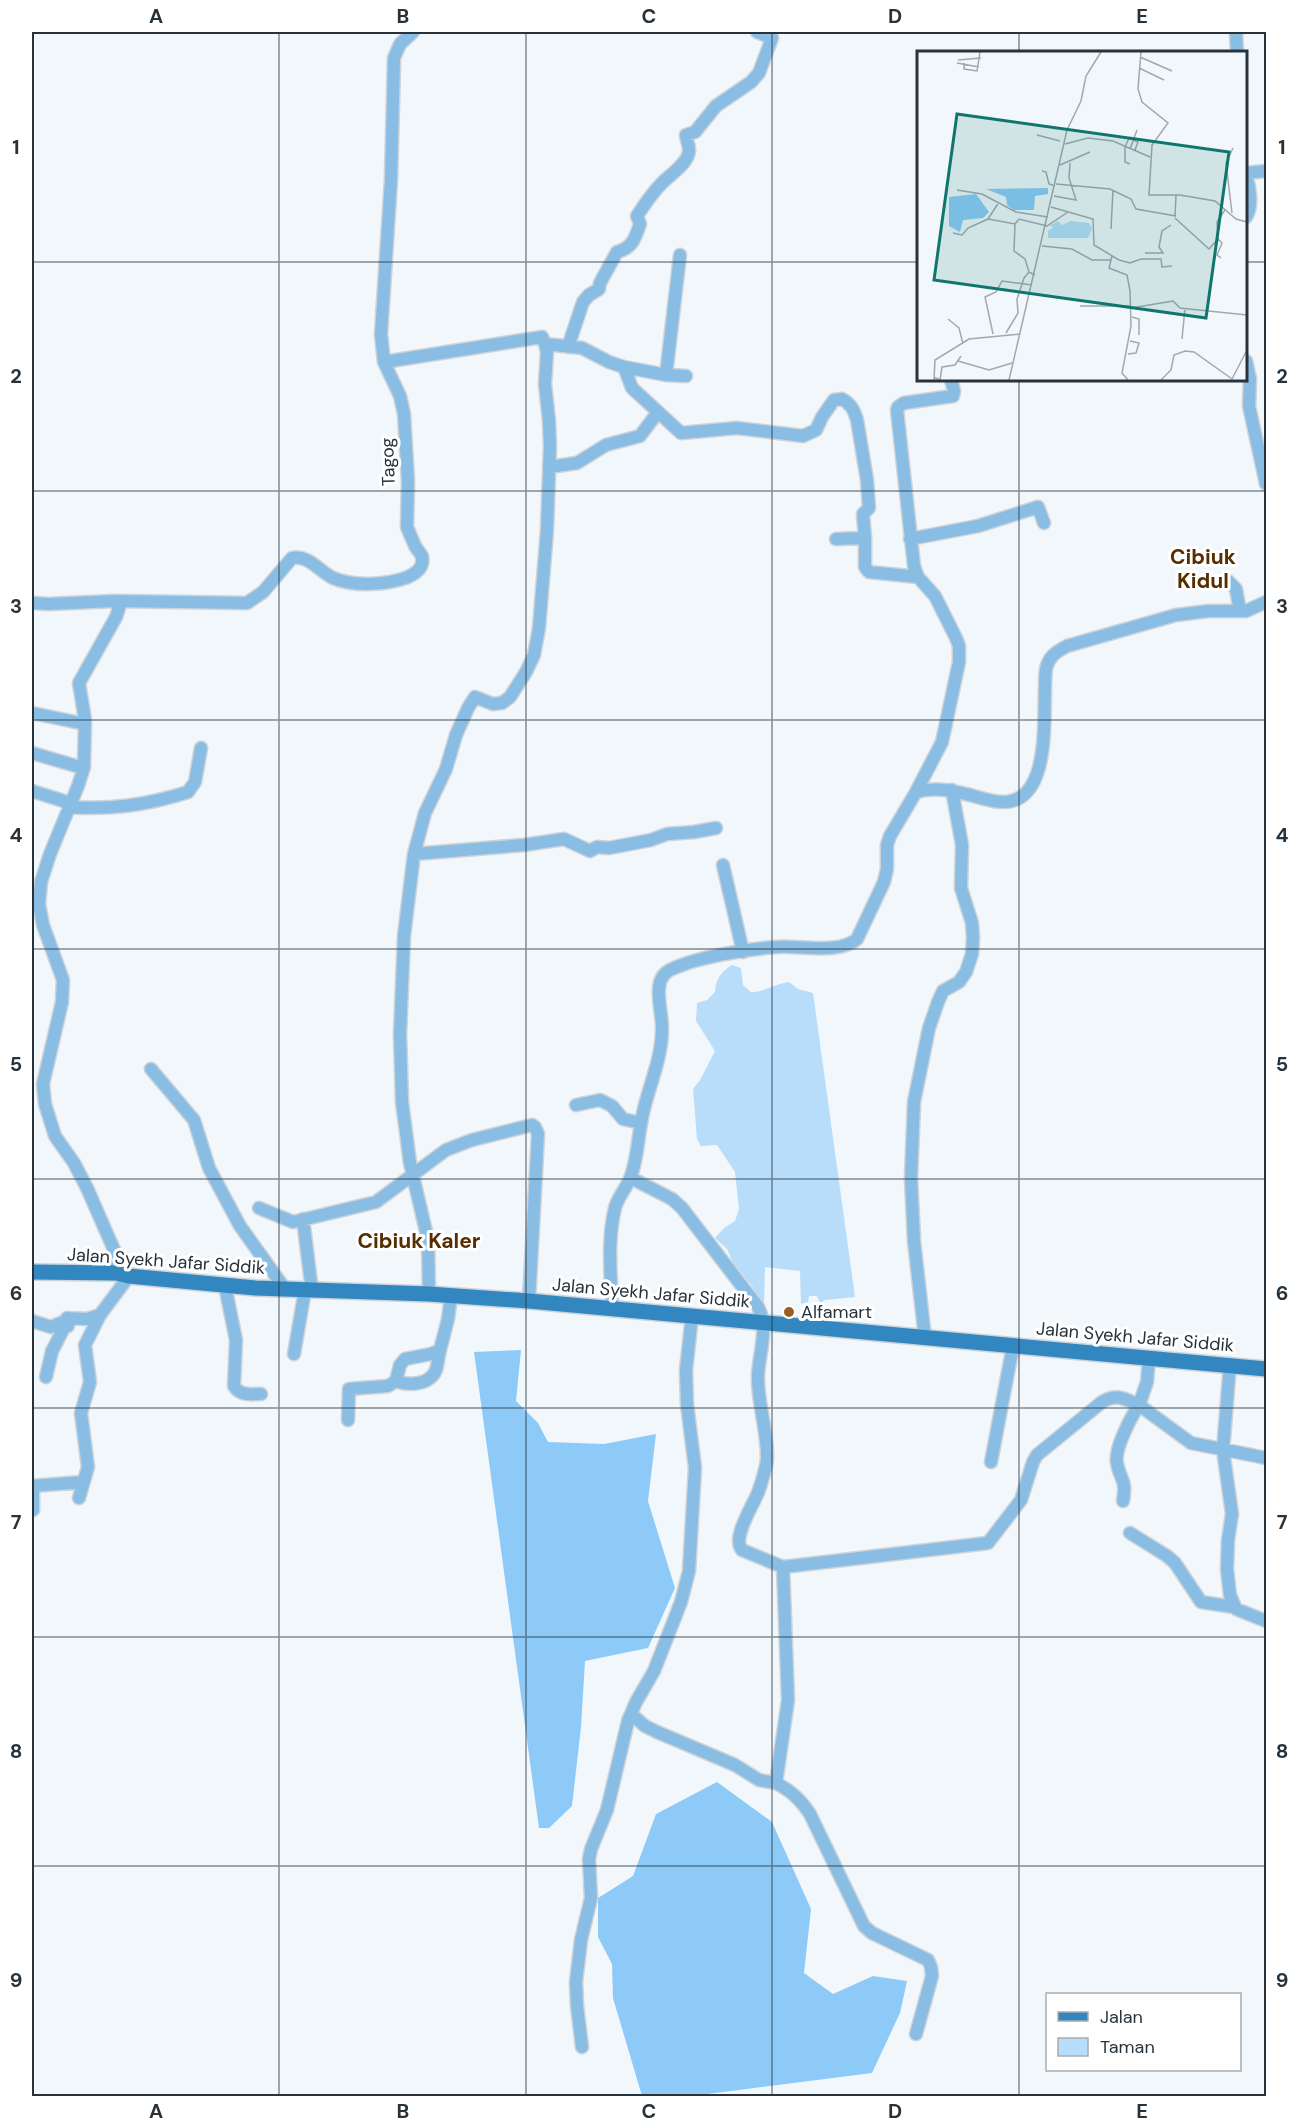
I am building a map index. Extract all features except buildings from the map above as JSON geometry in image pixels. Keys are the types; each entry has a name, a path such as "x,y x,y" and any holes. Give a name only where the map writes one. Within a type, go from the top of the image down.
{"main road":[{"name":"Jalan Syekh Jafar Siddik","path":"32,1272 123,1275 225,1286 308,1291 429,1294 529,1301 1266,1369"}],"street":[{"name":"Tagog","path":"121,602 248,603 258,597 292,558 296,557 305,559 334,578 355,582 396,581 420,569 422,555 408,532 406,522 408,481 402,404 384,362 381,318 391,180 393,70 396,51 413,32"},
{"path":"568,347 583,302 599,289 617,252 626,250 634,242 640,224 637,216 640,209 663,181 671,177 685,160 689,147 686,135 697,130 716,106 751,82 759,73 773,34 757,32"},
{"path":"1236,32 1237,51"},
{"path":"1247,174 1266,171"},
{"path":"1247,185 1250,201 1247,214"},
{"path":"666,375 680,255"},
{"path":"384,362 542,337 547,352 545,384 550,430 547,530 540,617 534,655 510,697 502,703 493,704 478,697 472,700 456,735 446,769 425,813 414,854 404,936 400,1034 402,1102 412,1174 428,1240 429,1294"},
{"path":"545,344 582,348 624,367 666,375 686,376"},
{"path":"624,367 632,388 681,433 737,428 803,436 816,430 830,404 838,398 850,404 854,411 867,480 869,508 863,514 865,567 869,572 918,577"},
{"path":"1247,368 1250,379 1250,406 1266,484"},
{"path":"612,1309 612,1225 617,1200 631,1178 641,1123 662,1048 663,1026 659,993 661,978 671,969 743,952 777,946 840,947 857,939 884,882 890,836 942,742 960,655 956,638 935,597 918,577 912,557 898,407 904,403 953,396 951,381"},
{"path":"549,467 577,463 606,445 640,436 658,412"},
{"path":"910,539 983,524 1036,507 1040,508 1044,523"},
{"path":"836,539 865,538"},
{"path":"1228,581 1236,589 1240,611"},
{"path":"32,603 121,602 116,617 79,682 85,724 83,768 50,854 39,892 43,925 63,980 62,1002 44,1074 43,1094 50,1125 78,1171 123,1275 85,1345 90,1382 82,1407 88,1464 79,1498"},
{"path":"916,792 952,790 1003,802 1020,798 1030,787 1040,768 1046,669 1054,653 1067,646 1182,614 1240,611 1252,609 1266,602"},
{"path":"32,713 85,724"},
{"path":"32,791 69,805 110,809 136,806 188,792 195,782 201,748"},
{"path":"32,753 83,768"},
{"path":"925,1338 914,1241 911,1178 914,1102 929,1028 938,1002 943,991 959,982 966,972 972,954 973,938 972,923 962,888 962,845 952,790"},
{"path":"414,854 524,845 564,839 590,851 597,847 609,848 651,840 667,834 716,828"},
{"path":"723,865 743,952"},
{"path":"151,1069 194,1120 208,1168 240,1226 285,1289"},
{"path":"576,1105 600,1100 612,1106 625,1120 641,1123"},
{"path":"259,1208 293,1222 380,1201 446,1150 461,1143 528,1125 535,1127 538,1134 529,1301"},
{"path":"631,1178 672,1199 682,1208 758,1307 763,1323 758,1388 767,1452 766,1463 759,1490 740,1532 738,1541 742,1550 783,1567 988,1543 1020,1503 1033,1462 1040,1452 1108,1399 1119,1397 1139,1405 1191,1443 1266,1458"},
{"path":"294,1354 308,1291 303,1219"},
{"path":"225,1286 236,1340 234,1386 237,1392 261,1394"},
{"path":"396,1381 405,1385 416,1384 429,1379 435,1373 451,1296"},
{"path":"46,1377 52,1351 66,1324 68,1326 67,1318 87,1318 100,1315"},
{"path":"582,2047 576,1982 581,1940 591,1898 589,1859 591,1849 607,1810 631,1714 654,1671 681,1602 689,1571 695,1468 687,1404 686,1370 692,1316"},
{"path":"32,1322 51,1327 59,1323 66,1324"},
{"path":"991,1461 1013,1346"},
{"path":"348,1420 348,1389 386,1386 396,1381 401,1362 405,1359 440,1350"},
{"path":"1123,1501 1124,1480 1116,1460 1147,1382 1149,1358"},
{"path":"1230,1365 1223,1450 1232,1514 1227,1569 1234,1607"},
{"path":"33,1510 32,1486 84,1482"},
{"path":"1130,1533 1175,1563 1201,1602 1234,1607 1266,1621"},
{"path":"776,1783 788,1700 783,1567"},
{"path":"631,1714 657,1732 735,1765 759,1780 776,1783 800,1800 810,1814 864,1926 872,1933 928,1960 932,1976 916,2034"}],"green space":[{"path":"732,965 741,968 743,985 751,992 789,982 798,989 813,993 855,1297 825,1300 820,1303 817,1296 809,1296 808,1302 801,1304 800,1271 765,1267 764,1306 752,1286 733,1263 727,1249 715,1238 735,1221 739,1209 735,1172 717,1145 701,1146 697,1139 693,1089 715,1051 696,1021 697,1003 707,1000 715,992 720,976"}],"shaded area":[{"path":"521,1350 516,1401 538,1423 548,1442 604,1444 656,1434 648,1501 675,1588 648,1648 585,1661 581,1727 572,1806 549,1828 539,1828 474,1352"},
{"path":"717,1782 772,1822 811,1909 804,1973 833,1994 873,1976 907,1981 900,2013 872,2073 692,2096 642,2096 613,1998 612,1964 598,1937 598,1898 633,1876 656,1814"}],"place":[{"name":"Alfamart","path":"789,1312"}],"district":[{"name":"Cibiuk Kidul","path":"1203,569"},
{"name":"Cibiuk Kaler","path":"419,1241"}]}
